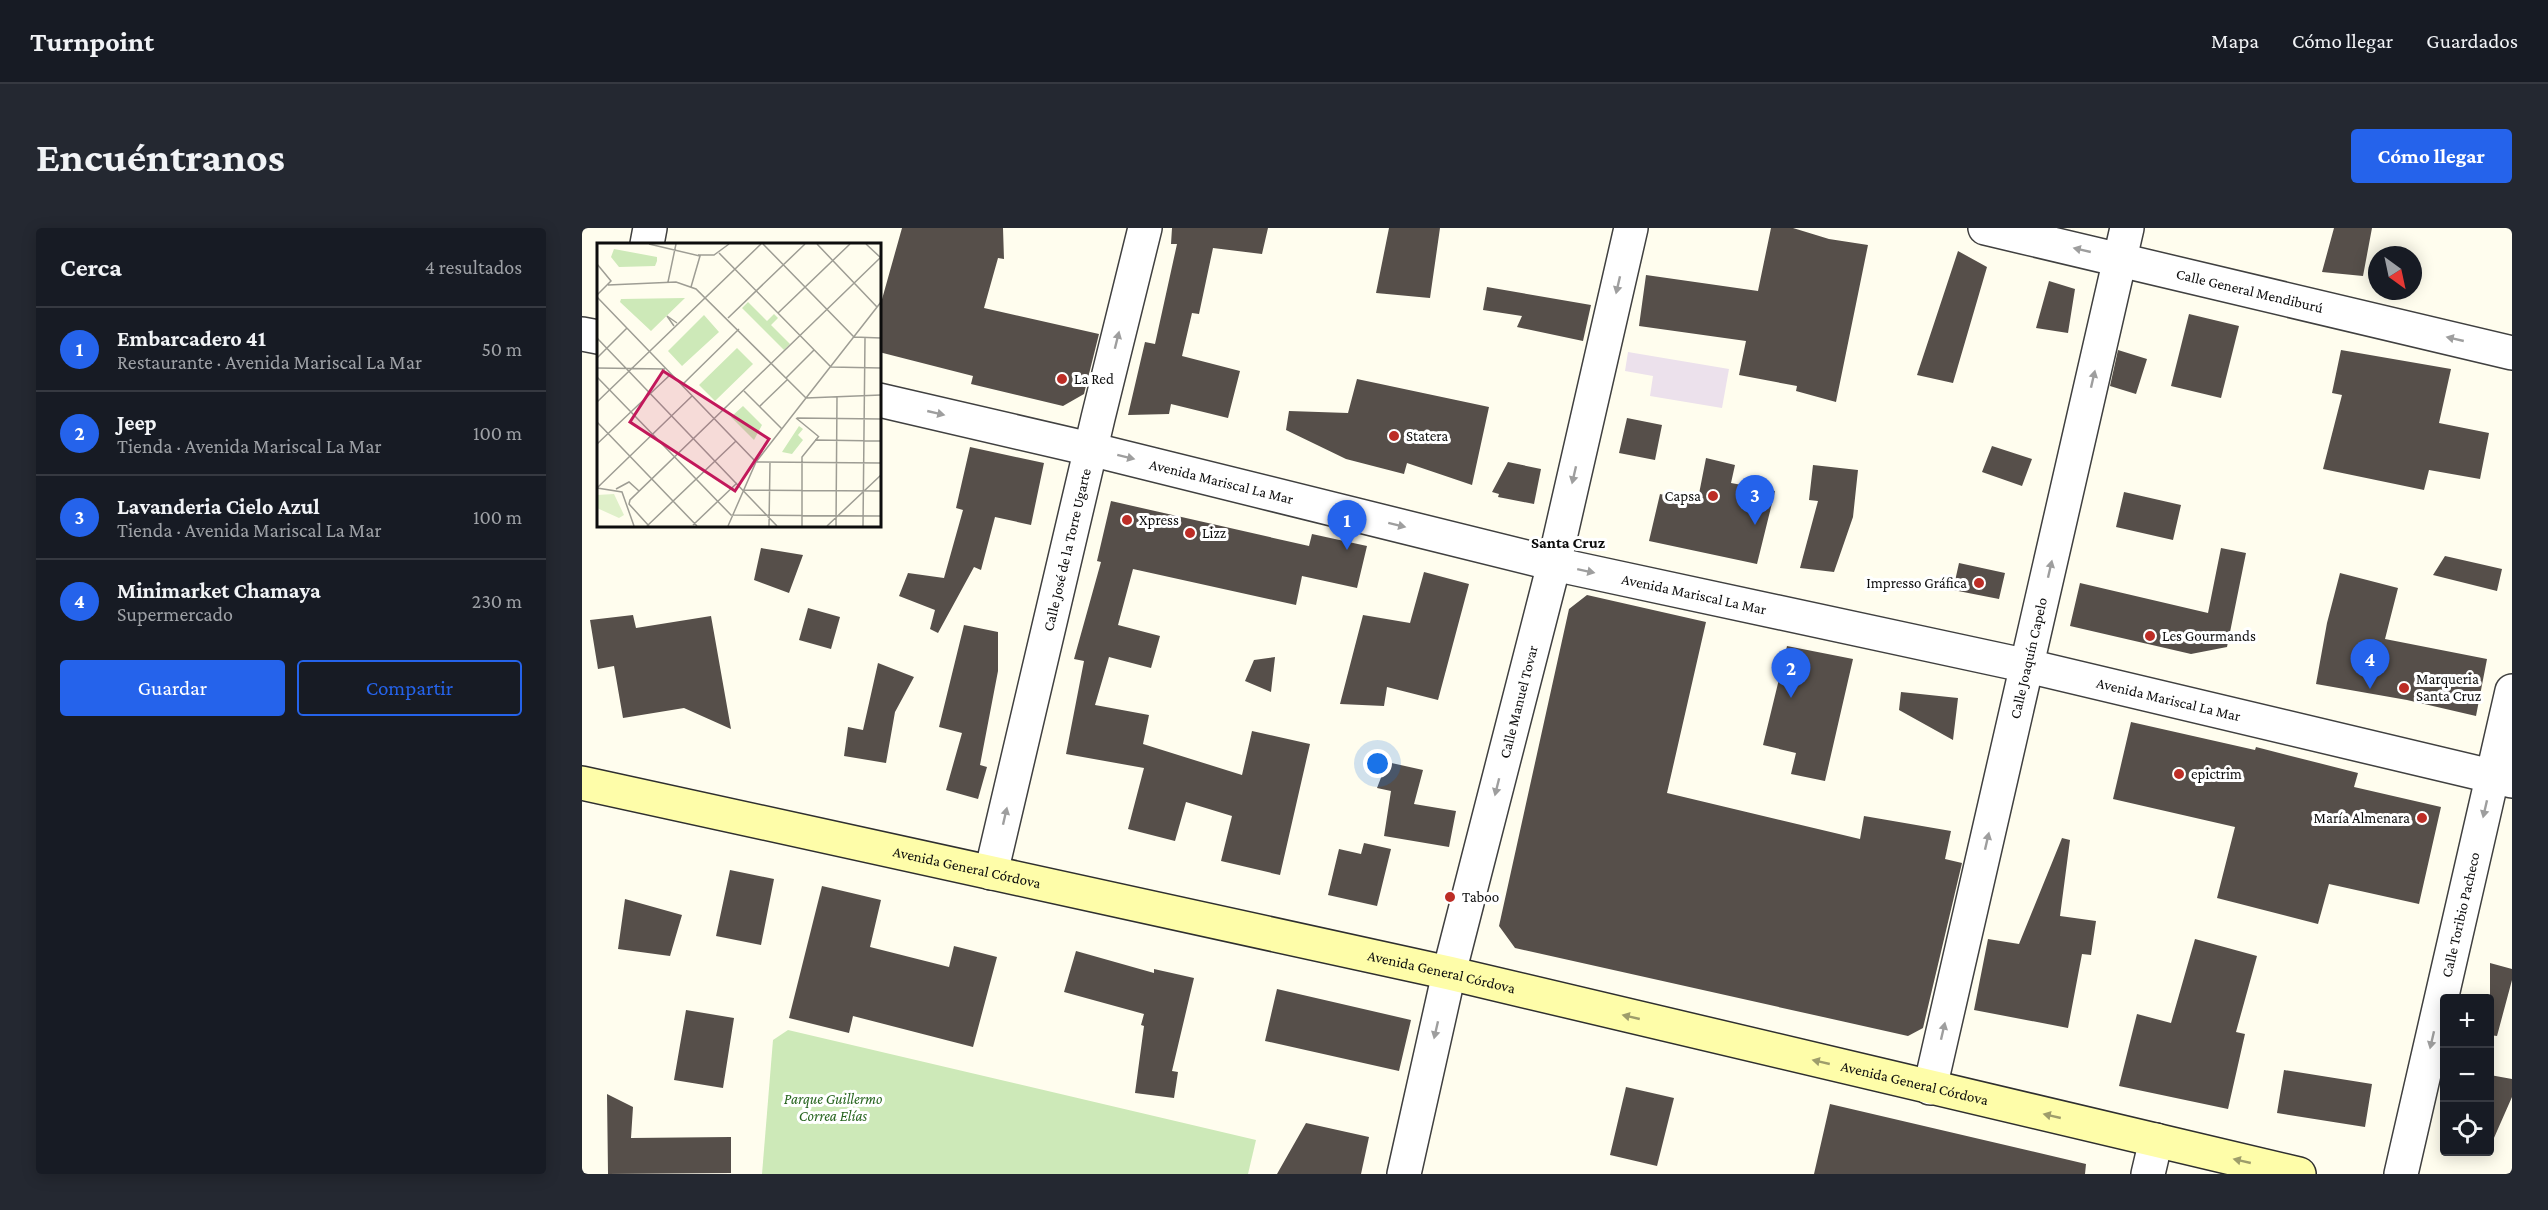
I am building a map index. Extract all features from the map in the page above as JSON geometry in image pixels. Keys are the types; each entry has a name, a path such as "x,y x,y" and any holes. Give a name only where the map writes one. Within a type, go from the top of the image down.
{"street":[{"path":"646,243 650,228"},
{"name":"Calle José de la Torre Ugarte","path":"992,873 1090,449 1145,228"},
{"name":"Calle Manuel Tovar","path":"1404,1174 1449,973 1554,564 1631,228"},
{"name":"Calle General Mendiburú","path":"1985,228 2512,353"},
{"name":"Calle Joaquín Capelo","path":"1930,1088 2127,228"},
{"path":"582,334 597,337"},
{"name":"Avenida Mariscal La Mar","path":"880,400 1090,449 1554,564 2028,666 2502,779"},
{"name":"Calle Toribio Pacheco","path":"2401,1174 2502,779 2512,691"},
{"name":"Avenida General Córdova","path":"582,783 1449,973 2299,1174"},
{"path":"2148,1174 2156,1140"}],"shaded area":[{"path":"1628,352 1729,369 1722,408 1650,396 1653,376 1625,371"}],"green space":[{"name":"Parque Guillermo Correa Elías","path":"788,1030 1256,1140 1248,1174 762,1174 773,1040"}],"building":[{"path":"902,228 1003,228 1004,259 998,258 984,308 1099,334 1084,394 1063,406 971,384 973,376 880,352 880,306"},
{"path":"1172,228 1268,228 1262,254 1213,248 1199,314 1192,313 1182,356 1240,371 1228,418 1171,404 1169,414 1128,415 1145,342 1155,344 1177,244 1171,244"},
{"path":"1389,228 1440,228 1430,298 1376,293"},
{"path":"1771,228 1793,228 1829,239 1868,245 1836,402 1796,391 1797,386 1739,375 1746,341 1639,326 1646,275 1758,291"},
{"path":"2334,228 2372,228 2363,276 2322,272"},
{"path":"1958,251 1987,267 1953,383 1917,375"},
{"path":"2049,281 2075,289 2068,333 2036,328"},
{"path":"1487,287 1591,305 1583,341 1517,327 1522,316 1483,310"},
{"path":"2189,314 2239,326 2221,398 2171,386"},
{"path":"2118,350 2147,359 2136,394 2110,386"},
{"path":"2341,350 2451,369 2439,423 2489,433 2480,479 2429,470 2424,490 2323,469 2342,395 2332,393"},
{"path":"1357,379 1489,407 1472,485 1407,463 1404,474 1346,459 1286,430 1289,411 1348,413"},
{"path":"1627,418 1662,425 1655,460 1619,453"},
{"path":"1992,446 2032,459 2022,486 1982,472"},
{"path":"970,447 1044,463 1031,525 995,517 981,570 974,567 938,633 930,629 935,610 899,596 908,573 944,578 963,510 956,508"},
{"path":"1706,458 1735,465 1731,483 1775,491 1757,564 1649,541 1660,494 1673,497 1674,493 1698,499"},
{"path":"1508,462 1541,469 1534,504 1498,497 1499,494 1492,492"},
{"path":"1813,465 1858,470 1853,517 1834,572 1800,568 1818,501 1809,500"},
{"path":"2124,492 2181,505 2173,540 2116,527"},
{"path":"1111,501 1309,546 1312,534 1367,546 1357,588 1302,576 1296,605 1133,569 1118,625 1160,636 1151,668 1109,657 1095,705 1149,715 1143,744 1242,775 1252,731 1310,744 1280,875 1221,861 1232,816 1186,802 1175,841 1128,829 1144,768 1066,754 1084,661 1074,659 1101,562 1097,561"},
{"path":"761,548 803,555 789,593 754,580"},
{"path":"2221,548 2246,553 2227,647 2191,654 2070,626 2080,583 2208,613"},
{"path":"2445,556 2502,569 2497,591 2433,575"},
{"name":"Impresso Gráfica","path":"1959,563 2005,573 1999,599 1953,590"},
{"path":"1424,572 1469,584 1438,700 1387,687 1384,706 1340,704 1363,615 1410,623"},
{"path":"2340,573 2398,588 2385,639 2487,659 2476,716 2407,700 2316,684 2327,623"},
{"path":"1587,595 1706,622 1667,793 1860,839 1864,816 1951,831 1945,859 1962,863 1923,1028 1908,1036 1515,948 1499,926 1569,609"},
{"path":"808,608 840,617 831,649 799,640"},
{"path":"633,615 636,628 711,616 731,729 684,708 623,718 614,666 598,669 590,620"},
{"path":"964,625 998,632 998,671 980,765 987,767 978,799 946,790 962,733 939,727"},
{"path":"1787,646 1853,659 1825,781 1791,774 1796,753 1763,745"},
{"path":"1275,657 1271,692 1245,681 1254,660"},
{"path":"878,663 914,677 895,712 886,763 844,756 848,727 863,730"},
{"path":"1901,692 1958,698 1953,740 1899,710"},
{"path":"2131,722 2255,750 2256,747 2358,773 2354,787 2441,807 2419,904 2329,884 2318,924 2217,898 2235,827 2113,799"},
{"path":"1387,762 1423,770 1414,804 1456,811 1449,847 1384,836 1391,791 1377,788"},
{"path":"2062,838 2070,840 2060,916 2096,921 2091,955 2082,954 2068,1028 1974,1010 1988,939 2019,944"},
{"path":"1364,843 1391,849 1377,906 1328,895 1339,849 1361,854"},
{"path":"730,870 774,879 761,945 716,936"},
{"path":"822,886 881,900 870,947 949,967 954,946 997,957 973,1047 853,1016 849,1033 789,1018"},
{"path":"625,899 682,915 670,956 618,949"},
{"path":"2195,939 2257,956 2236,1032 2245,1034 2228,1109 2119,1086 2137,1014 2171,1023"},
{"path":"1076,951 1154,973 1154,969 1194,978 1172,1071 1178,1072 1174,1098 1135,1093 1144,1014 1064,992"},
{"path":"2490,963 2512,969 2512,980 2497,1036 2494,1036 2494,994 2490,994"},
{"path":"1277,989 1411,1020 1399,1071 1265,1041"},
{"path":"686,1010 734,1018 723,1088 674,1080"},
{"path":"2284,1070 2372,1084 2365,1127 2277,1113"},
{"path":"2494,1076 2512,1079 2512,1097 2494,1138"},
{"path":"1626,1087 1674,1098 1657,1166 1610,1155"},
{"path":"607,1094 633,1107 631,1138 731,1137 731,1173 608,1174"},
{"path":"1830,1104 2086,1164 2085,1174 1814,1174"},
{"path":"1306,1123 1369,1137 1361,1174 1277,1174"}],"place":[{"name":"La Red","path":"1062,379"},
{"name":"Statera","path":"1394,436"},
{"name":"Capsa","path":"1713,496"},
{"name":"Xpress","path":"1127,520"},
{"name":"Lavanderia Cielo Azul","path":"1755,525"},
{"name":"Lizz","path":"1190,533"},
{"name":"Embarcadero 41","path":"1347,550"},
{"name":"Impresso Gráfica","path":"1979,583"},
{"name":"Les Gourmands","path":"2150,636"},
{"name":"Marqueria Santa Cruz","path":"2404,688"},
{"name":"Minimarket Chamaya","path":"2370,689"},
{"name":"Jeep","path":"1791,698"},
{"name":"epictrim","path":"2179,774"},
{"name":"María Almenara","path":"2422,818"},
{"name":"Taboo","path":"1450,897"}],"district":[{"name":"Santa Cruz","path":"1568,542"}]}
